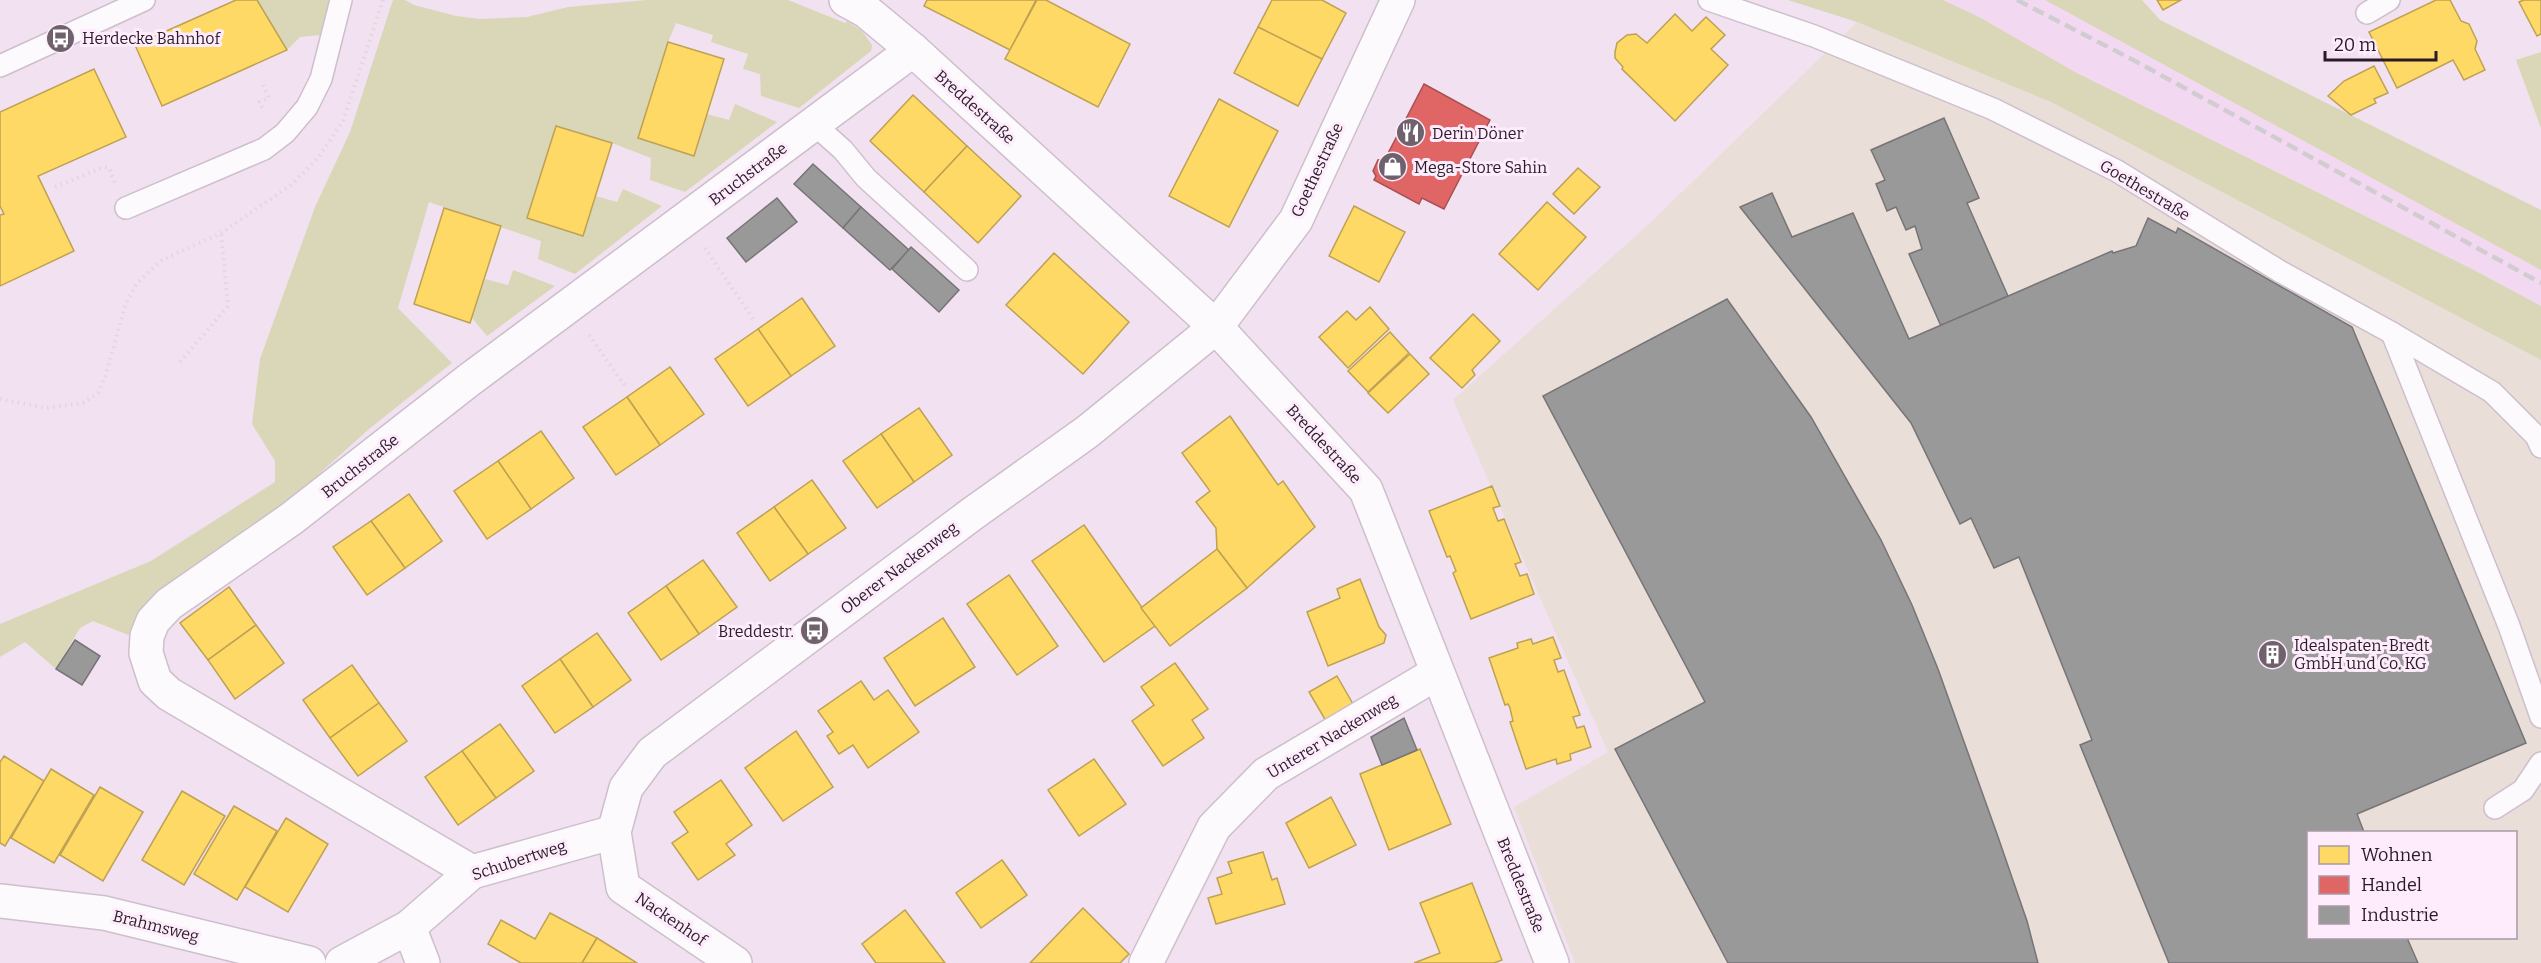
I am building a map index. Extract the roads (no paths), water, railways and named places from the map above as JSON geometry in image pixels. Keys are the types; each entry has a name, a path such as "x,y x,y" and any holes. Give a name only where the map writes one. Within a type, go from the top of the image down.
{"street":[{"name":"Breddestraße","path":"846,0 866,11 913,50 1216,327 1366,490 1552,963"},
{"name":"Goethestraße","path":"1216,327 1296,220 1394,6"},
{"name":"Bruchstraße","path":"472,872 169,694 155,681 146,653 147,636 153,621 169,603 291,519 469,381 913,50"},
{"name":"Oberer Nackenweg","path":"614,832 626,788 652,753 972,514 1087,432 1216,327"},
{"name":"Unterer Nackenweg","path":"1146,963 1214,827 1266,774 1437,673"},
{"name":"Schubertweg","path":"409,927 472,872 614,832"},
{"name":"Nackenhof","path":"614,832 623,887 735,963"},
{"name":"Brahmsweg","path":"0,901 104,913 309,963"},
{"path":"342,963 409,927 423,963"}],"lane":[{"path":"0,66 144,0"},
{"path":"126,208 264,149 285,133 307,107 321,79 341,0"},
{"name":"Goethestraße","path":"1709,0 1814,36 1993,110 2117,171 2280,273 2392,333 2492,392 2536,436 2541,447"},
{"path":"2367,13 2389,0"},
{"path":"815,125 843,150 866,178 967,270"},
{"path":"2392,333 2509,626 2541,717"},
{"path":"2495,808 2523,790 2541,763"}],"railway":[{"path":"2017,0 2137,62 2541,283"}],"place":[{"name":"Herdecke Bahnhof","path":"61,38"},
{"name":"Derin Döner","path":"1411,133"},
{"name":"Mega-Store Sahin","path":"1393,167"},
{"name":"Breddestr.","path":"815,631"},
{"name":"Idealspaten-Bredt GmbH und Co. KG","path":"2273,654"}]}
